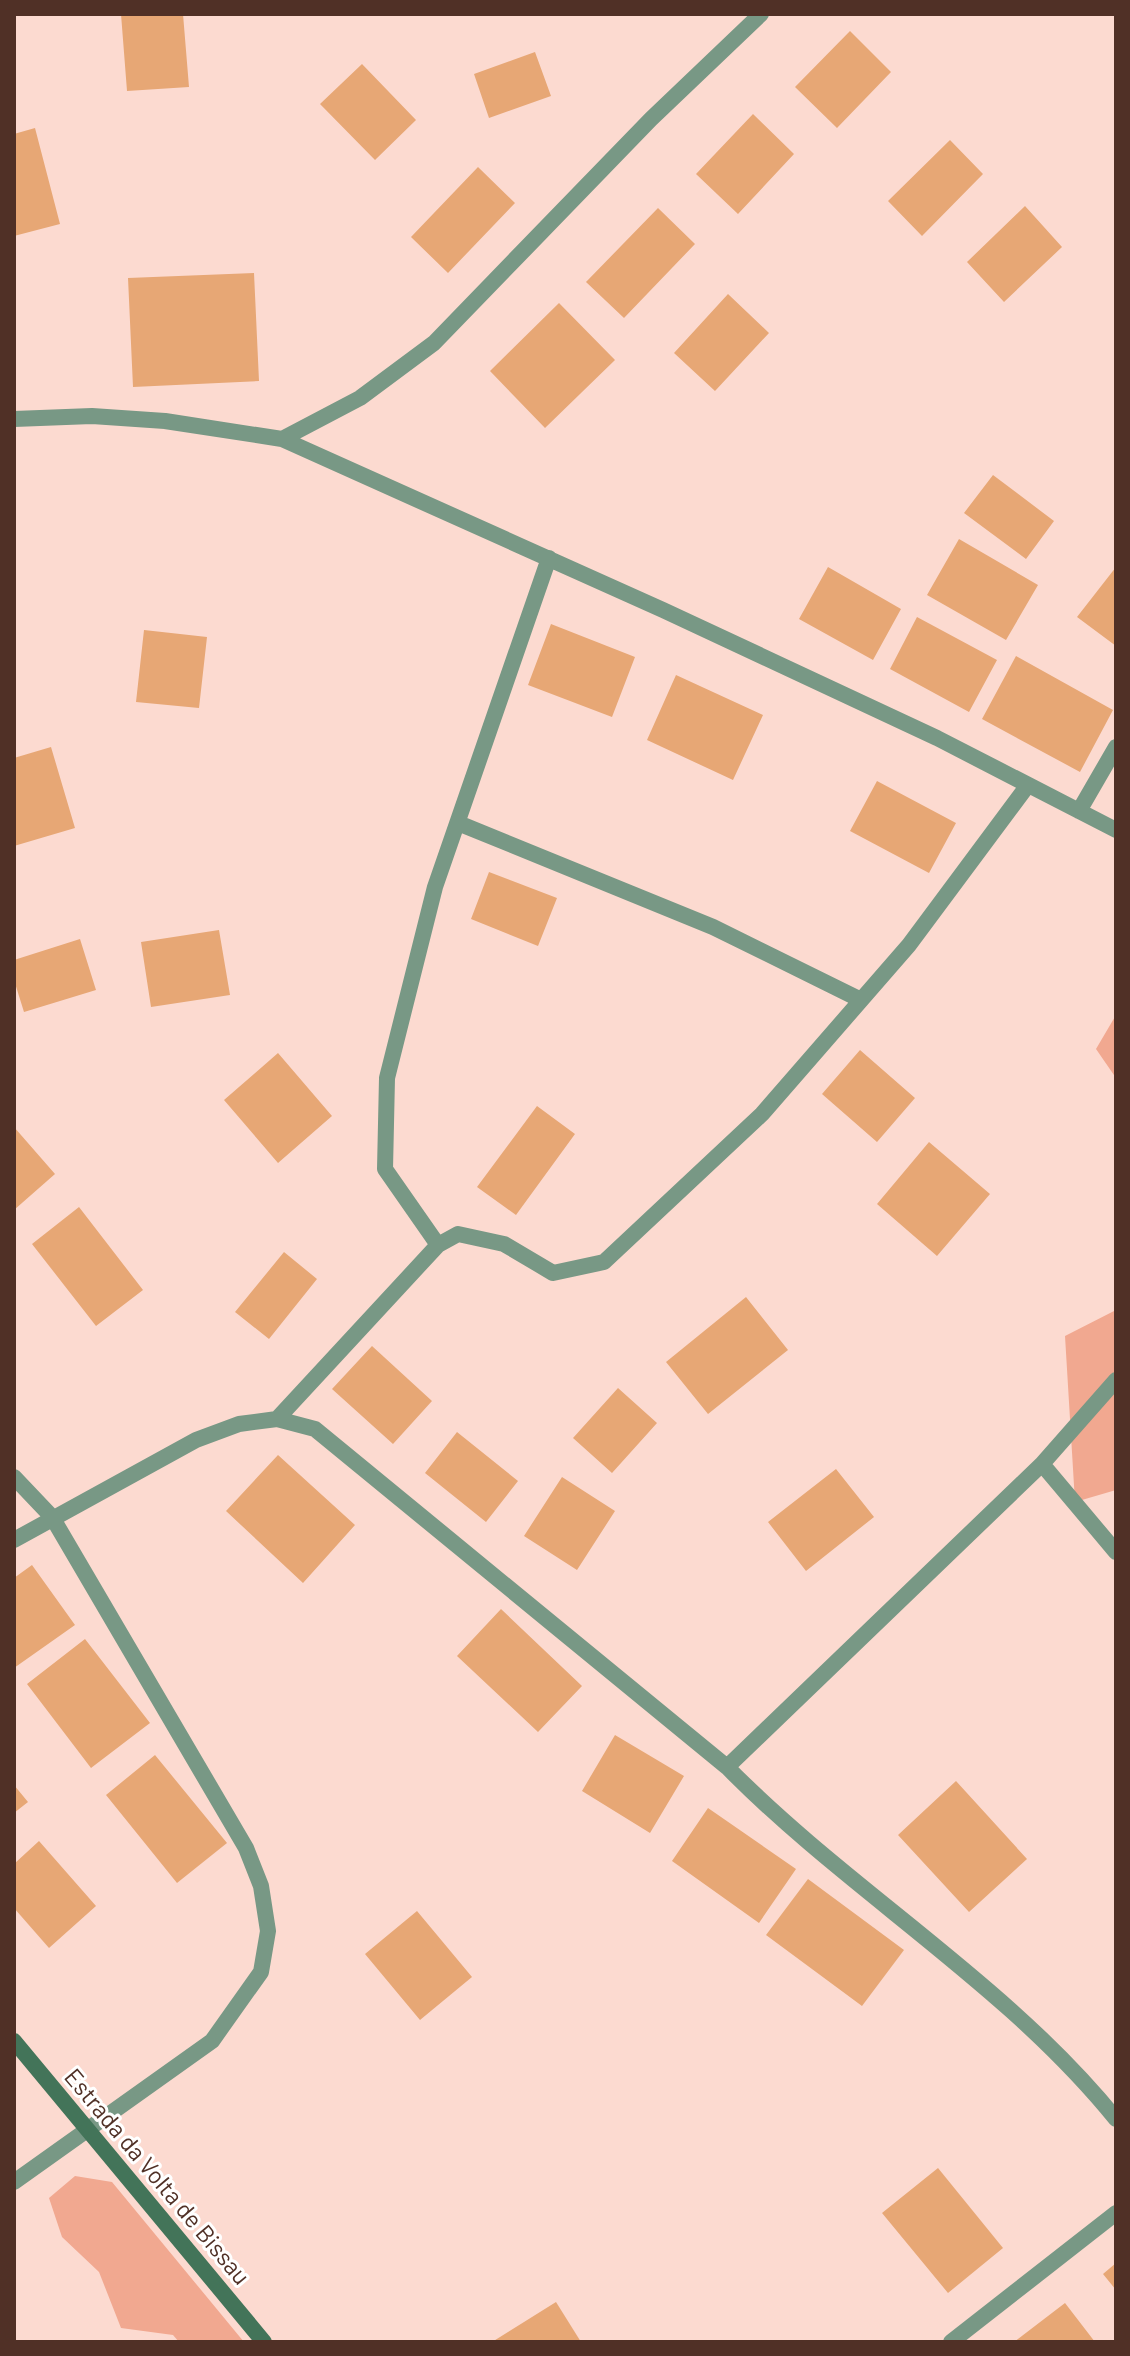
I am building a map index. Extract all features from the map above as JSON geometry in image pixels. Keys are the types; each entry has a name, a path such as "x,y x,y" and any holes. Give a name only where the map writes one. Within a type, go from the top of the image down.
{"main road":[{"name":"Estrada da Volta de Bissau","path":"14,2041 264,2342"}],"street":[{"path":"282,439 360,398 434,343 651,119 761,14"},
{"path":"14,419 92,416 165,421 282,439 549,558 937,738 1116,830"},
{"path":"438,1245 385,1169 387,1078 435,887 549,558"},
{"path":"1079,811 1116,747"},
{"path":"277,1419 438,1245 458,1234 504,1244 553,1273 604,1262 762,1114 909,945 1028,785"},
{"path":"458,823 713,927 861,1000"},
{"path":"727,1767 1042,1464 1116,1380"},
{"path":"14,1540 196,1440 239,1424 277,1419 315,1429 727,1767 780,1821 1049,2046 1116,2119"},
{"path":"1042,1464 1116,1552"},
{"path":"14,1477 52,1517 246,1848 261,1886 268,1931 261,1972 212,2041 90,2131 14,2182"},
{"path":"951,2342 1116,2213"}],"shaded area":[{"path":"1116,1015 1116,1078 1096,1049"},
{"path":"1116,1310 1116,1490 1075,1502 1065,1336"},
{"path":"75,2176 112,2182 244,2342 179,2342 173,2335 121,2328 99,2272 62,2237 49,2198"}],"building":[{"path":"121,14 183,14 189,87 127,91"},
{"path":"850,31 891,72 837,128 795,87"},
{"path":"535,52 551,96 489,118 474,74"},
{"path":"362,64 416,120 375,160 320,104"},
{"path":"753,114 794,154 738,214 696,174"},
{"path":"35,128 60,224 14,236 14,134"},
{"path":"950,140 983,174 922,236 888,201"},
{"path":"478,167 515,203 448,273 411,237"},
{"path":"1025,206 1062,247 1004,302 967,262"},
{"path":"658,208 695,244 624,318 586,282"},
{"path":"254,273 259,381 133,387 128,278"},
{"path":"728,294 769,333 715,391 674,353"},
{"path":"559,303 615,360 545,428 490,371"},
{"path":"993,475 1054,521 1026,559 964,513"},
{"path":"959,539 1038,585 1006,640 927,595"},
{"path":"828,567 901,609 873,660 799,619"},
{"path":"1116,567 1116,646 1077,617"},
{"path":"917,617 997,660 969,712 890,669"},
{"path":"551,624 635,657 612,717 528,685"},
{"path":"144,630 207,637 199,708 136,702"},
{"path":"1016,656 1113,710 1080,772 982,719"},
{"path":"676,675 763,715 733,780 647,740"},
{"path":"51,747 75,828 14,846 14,758"},
{"path":"877,781 956,823 929,873 850,831"},
{"path":"489,872 557,898 538,946 471,919"},
{"path":"219,930 230,995 151,1007 141,942"},
{"path":"80,939 96,990 24,1012 14,980 14,960"},
{"path":"860,1050 915,1098 877,1142 822,1094"},
{"path":"278,1053 332,1116 278,1163 224,1100"},
{"path":"537,1106 575,1134 516,1215 477,1187"},
{"path":"14,1127 55,1174 14,1210"},
{"path":"929,1142 990,1194 937,1256 877,1204"},
{"path":"79,1207 143,1290 96,1326 32,1244"},
{"path":"284,1252 317,1279 269,1339 235,1312"},
{"path":"746,1297 788,1350 708,1414 666,1362"},
{"path":"372,1346 432,1401 393,1444 332,1389"},
{"path":"618,1388 657,1423 612,1473 573,1438"},
{"path":"457,1432 518,1481 486,1522 425,1473"},
{"path":"278,1455 355,1525 303,1583 226,1511"},
{"path":"836,1469 874,1517 806,1571 768,1522"},
{"path":"562,1477 615,1511 577,1570 524,1536"},
{"path":"32,1565 75,1625 14,1668 14,1578"},
{"path":"501,1609 582,1686 538,1732 457,1656"},
{"path":"85,1639 150,1723 91,1768 27,1684"},
{"path":"615,1735 684,1776 650,1833 582,1791"},
{"path":"155,1755 227,1843 177,1883 106,1795"},
{"path":"956,1781 1027,1859 969,1912 898,1835"},
{"path":"14,1785 28,1802 14,1813"},
{"path":"708,1808 796,1869 759,1923 672,1861"},
{"path":"39,1841 96,1906 49,1948 14,1908 14,1864"},
{"path":"808,1879 904,1950 862,2006 766,1935"},
{"path":"417,1911 472,1977 420,2020 365,1954"},
{"path":"938,2168 1003,2248 948,2293 882,2213"},
{"path":"1116,2263 1116,2290 1103,2274"},
{"path":"556,2302 581,2342 492,2342"},
{"path":"1065,2303 1095,2342 1014,2342"}]}
